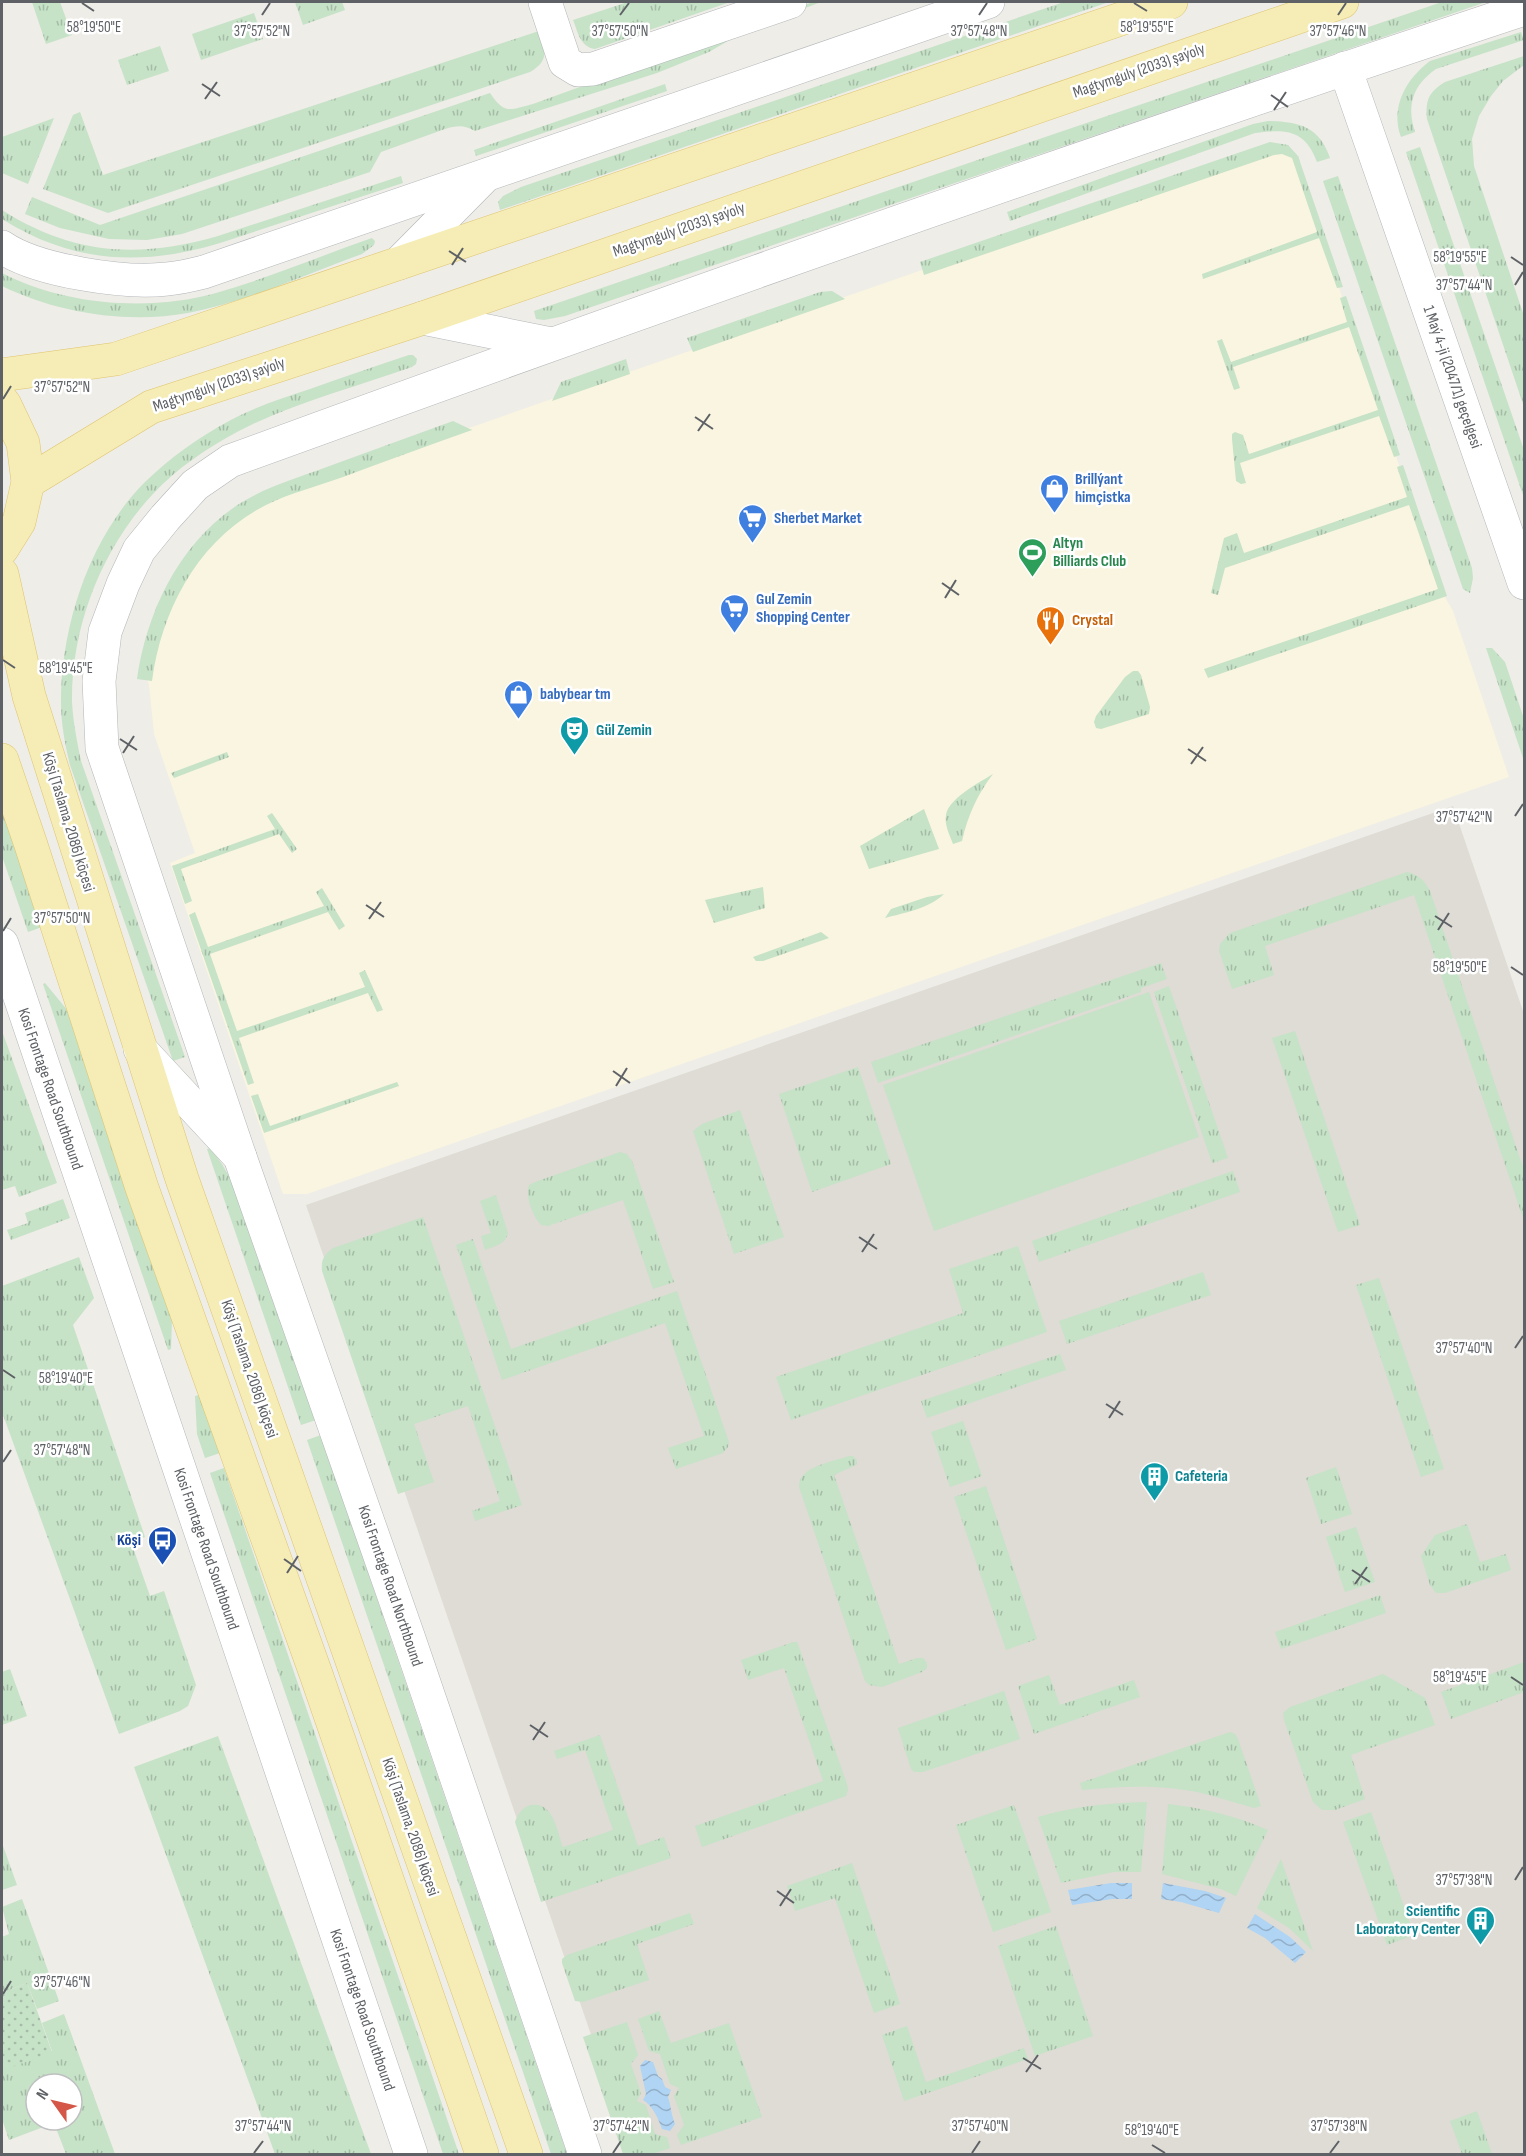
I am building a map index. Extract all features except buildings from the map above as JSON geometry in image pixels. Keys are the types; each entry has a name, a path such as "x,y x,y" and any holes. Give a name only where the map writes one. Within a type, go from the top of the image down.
{"main road":[{"path":"2,375 116,359 1171,2"},
{"name":"Magtymguly (2033) şaýoly","path":"28,482 151,407 423,318 1342,2"},
{"path":"2,401 23,443 28,482 19,522 2,549"},
{"name":"Köşi (Taslama, 2086) köçesi","path":"2,574 29,696 182,1179 525,2154"},
{"path":"2,760 142,1188 313,1663 482,2154"}],"street":[{"path":"545,2 565,62 578,70 593,69 790,2"},
{"path":"2,247 45,266 136,280 168,279 204,272 988,2"},
{"path":"240,1157 102,748 99,681 105,632 139,550 195,485 230,461 551,344 1346,68 1524,9"},
{"name":"1 Maý 4-ji (2047/1) geçelgesi","path":"1346,68 1524,583"},
{"path":"399,263 487,174"},
{"path":"423,318 551,344"},
{"name":"Kosi Frontage Road Southbound","path":"2,944 411,2154"},
{"name":"Kosi Frontage Road Northbound","path":"140,1049 240,1157 404,1625 585,2154"}],"shaded area":[{"path":"1269,149 1295,158 1442,592 1453,611 1509,777 307,1194 283,1194 170,863 195,853 154,734 149,685 145,674 149,647 189,560 268,498"},
{"path":"1453,806 1524,1014 1524,2154 632,2154 306,1205"}],"green space":[{"path":"32,2 60,2 72,35 46,44"},
{"path":"295,2 342,2 345,10 303,25"},
{"path":"628,2 730,2 595,49 583,42 573,20"},
{"path":"813,2 821,2 745,31 709,52 657,73 475,131 461,126 445,129 381,152 370,172 182,234 147,240 109,239 60,228 25,214 32,197 100,225 490,93 504,108 513,109 533,104"},
{"path":"1064,2 1109,2 500,210 498,202 503,196 521,187"},
{"path":"1442,2 1486,2 565,316 544,320 536,319 534,311"},
{"path":"254,13 263,39 201,60 192,34"},
{"path":"539,31 543,44 543,59 530,72 108,213 43,189 73,115 80,112 103,175"},
{"path":"1521,32 1524,40 1436,69 1428,75 1417,89 1412,104 1411,113 1415,132 1401,137 1398,115 1402,94 1421,68 1430,61"},
{"path":"160,46 169,71 127,85 118,60"},
{"path":"1524,56 1524,65 1503,81 1491,96 1479,116 1472,139 1474,166 1524,316 1524,407 1427,119 1427,112 1429,97 1445,82"},
{"path":"665,84 667,91 476,156 474,150"},
{"path":"54,118 28,184 2,173 2,137"},
{"path":"1268,121 1298,125 1314,132 1330,158 1317,162 1306,143 1293,134 1276,131 1255,133 1010,221 1007,212 1253,124"},
{"path":"1270,142 1288,145 1298,156 1343,287 1337,288 1319,238 1203,279 1202,274 1317,232 1292,158 1282,154 924,275 920,262"},
{"path":"1420,147 1524,450 1524,498 1406,152"},
{"path":"401,176 403,183 220,243 162,256 135,258 81,252 54,245 2,219 2,210 28,225 80,244 133,250 160,248 218,236"},
{"path":"1338,176 1472,568 1470,593 1463,589 1323,181"},
{"path":"372,238 375,241 374,245 362,254 276,287 210,308 165,316 93,314 46,303 2,286 2,273 52,292 107,302 163,302 190,299 255,281"},
{"path":"832,291 845,299 693,352 687,338 820,292"},
{"path":"1346,296 1400,455 1394,457 1379,416 1240,463 1246,483 1241,484 1236,481 1232,439 1232,434 1235,432 1243,435 1249,454 1378,410 1349,327 1233,367 1240,388 1234,390 1217,341 1222,339 1231,362 1347,322 1340,298"},
{"path":"409,355 417,359 416,364 412,367 278,413 237,432 192,460 162,485 135,515 105,564 93,590 77,645 73,674 74,724 81,761 185,1057 173,1061 70,765 65,742 61,710 62,673 66,643 82,584 94,555 126,504 145,482 185,448 218,427 259,407"},
{"path":"626,359 630,374 552,401 561,382"},
{"path":"453,421 472,430 285,497 242,519 203,556 188,578 165,627 152,681 137,679 149,627 171,578 186,555 222,516 244,501 273,487"},
{"path":"1403,465 1447,596 1208,678 1204,669 1438,589 1409,505 1225,568 1218,595 1211,593 1224,538 1237,533 1244,553 1407,497 1397,467"},
{"path":"1486,648 1492,648 1505,662 1524,719 1524,761"},
{"path":"1133,671 1138,671 1141,675 1150,707 1149,714 1101,729 1096,728 1094,722 1096,716 1125,677"},
{"path":"227,752 229,757 174,778 171,773"},
{"path":"993,774 974,806 962,841 953,844 946,822 948,809 958,797"},
{"path":"2,809 42,927 28,932 2,856"},
{"path":"924,809 939,849 869,869 860,846"},
{"path":"272,813 297,849 292,853 279,834 181,869 192,901 185,904 172,866 275,829 267,816"},
{"path":"1407,872 1415,874 1430,891 1524,1170 1524,1221 1414,895 1265,946 1274,975 1232,989 1219,951 1220,944 1230,933"},
{"path":"763,887 765,908 714,923 705,900"},
{"path":"322,888 345,926 339,930 328,912 210,954 237,1031 365,987 359,973 365,970 383,1010 377,1012 368,993 239,1038 254,1083 248,1085 189,915 195,912 208,947 324,906 316,892"},
{"path":"944,894 924,906 885,918 891,909"},
{"path":"821,932 829,938 763,961 756,961 753,957"},
{"path":"1161,963 1167,979 1141,988 1141,992 878,1083 871,1062"},
{"path":"45,983 68,1011 172,1320 171,1349 168,1350 43,984"},
{"path":"1169,986 1228,1158 1212,1163 1154,992"},
{"path":"1149,992 1199,1137 934,1231 883,1085"},
{"path":"2,1031 57,1183 19,1197 15,1186 2,1190"},
{"path":"1295,1031 1360,1225 1338,1232 1272,1038"},
{"path":"858,1067 891,1164 812,1192 779,1094"},
{"path":"397,1082 399,1086 264,1133 251,1096 258,1094 270,1126"},
{"path":"740,1110 784,1237 734,1254 693,1131 702,1124"},
{"path":"210,1148 239,1194 316,1420 301,1425 207,1149"},
{"path":"620,1152 627,1154 632,1161 674,1282 653,1289 623,1200 548,1226 541,1225 529,1201 529,1185"},
{"path":"1233,1171 1240,1192 1039,1262 1032,1241"},
{"path":"496,1195 508,1233 502,1242 485,1250 481,1236 491,1233 480,1201"},
{"path":"63,1199 70,1218 11,1240 7,1230 28,1223 25,1213"},
{"path":"423,1217 522,1505 475,1521 472,1511 500,1501 468,1406 414,1424 434,1482 398,1494 322,1271 324,1258 333,1248"},
{"path":"473,1239 511,1349 677,1291 729,1442 723,1453 676,1469 668,1448 704,1436 665,1323 502,1380 456,1245"},
{"path":"1018,1246 1047,1332 791,1420 776,1377 963,1313 949,1269"},
{"path":"79,1257 94,1298 73,1325 145,1537 131,1542 150,1596 164,1591 196,1685 188,1706 119,1734 2,1412 2,1286"},
{"path":"1203,1272 1211,1295 1067,1344 1059,1321"},
{"path":"1379,1278 1444,1469 1421,1477 1356,1285"},
{"path":"1060,1354 1066,1370 927,1418 921,1401"},
{"path":"199,1395 220,1453 205,1458 197,1434 195,1396"},
{"path":"963,1421 982,1476 950,1487 931,1432"},
{"path":"321,1435 567,2154 551,2154 307,1440"},
{"path":"849,1456 857,1460 856,1465 834,1475 899,1664 917,1658 923,1658 927,1663 927,1668 922,1672 882,1687 869,1685 865,1681 799,1487 800,1480 810,1470"},
{"path":"1336,1467 1352,1514 1321,1524 1306,1478"},
{"path":"224,1468 459,2154 443,2154 210,1473"},
{"path":"986,1486 1037,1639 1006,1650 954,1497"},
{"path":"1467,1524 1480,1562 1506,1554 1511,1570 1445,1593 1436,1593 1430,1585 1421,1556 1435,1535"},
{"path":"1356,1527 1375,1582 1345,1592 1326,1537"},
{"path":"1380,1595 1386,1613 1281,1649 1275,1632"},
{"path":"797,1642 799,1647 847,1784 846,1796 702,1847 695,1826 823,1781 784,1668 748,1680 741,1660"},
{"path":"1524,1662 1524,1692 1451,1719 1441,1692"},
{"path":"10,1669 27,1716 2,1725 2,1672"},
{"path":"1383,1674 1425,1698 1435,1725 1351,1755 1365,1799 1335,1810 1322,1810 1313,1802 1283,1713 1290,1707"},
{"path":"1049,1675 1060,1705 1134,1680 1140,1697 1034,1734 1018,1686"},
{"path":"1004,1691 1020,1739 923,1772 914,1772 911,1769 898,1728"},
{"path":"1230,1732 1238,1739 1261,1806 1254,1808 1193,1791 1177,1789 1130,1787 1082,1790 1080,1783"},
{"path":"600,1735 638,1846 664,1837 671,1858 541,1902 515,1822 525,1807 539,1805 545,1808 553,1819 563,1847 613,1830 585,1750 557,1759 554,1751"},
{"path":"218,1736 371,2154 275,2154 134,1767"},
{"path":"1147,1802 1141,1872 1114,1872 1061,1883 1038,1817 1092,1806"},
{"path":"1168,1804 1219,1813 1268,1830 1236,1896 1221,1889 1162,1874"},
{"path":"1014,1805 1051,1912 993,1932 956,1825"},
{"path":"1371,1812 1414,1935 1387,1945 1343,1822"},
{"path":"2,1843 17,1885 2,1890"},
{"path":"1281,1859 1313,1951 1289,1928 1257,1908"},
{"path":"852,1863 900,2004 874,2013 835,1898 795,1911 787,1886"},
{"path":"22,1899 59,2001 37,2009 27,1983 2,1993 2,1937 9,1934 2,1907"},
{"path":"690,1913 694,1924 637,1944 649,1980 583,2002 575,2001 562,1963 562,1959 567,1955"},
{"path":"1056,1926 1093,2036 1035,2056 998,1946"},
{"path":"27,1983 52,2052 7,2069 2,2053 2,1993"},
{"path":"659,2011 671,2043 729,2023 762,2117 681,2145 677,2135 684,2125 674,2096 679,2088 670,2084 660,2054 649,2051 638,2019"},
{"path":"64,2014 115,2154 66,2154 57,2132 84,2132 84,2072 24,2072 24,2132 30,2132 9,2140 2,2119 2,2053 7,2068 52,2051 42,2023"},
{"path":"627,2022 638,2055 631,2064 641,2093 637,2101 646,2105 655,2134 667,2137 670,2148 652,2154 623,2154 583,2037"},
{"path":"907,2026 926,2082 1024,2048 1028,2059 904,2101 882,2035"},
{"path":"1477,2111 1492,2154 1462,2154 1450,2121"}],"water":[{"path":"1111,1883 1132,1883 1132,1899 1112,1899 1072,1905 1068,1890"},
{"path":"1163,1883 1205,1891 1226,1898 1219,1913 1161,1899"},
{"path":"1255,1914 1290,1937 1306,1952 1295,1963 1265,1938 1247,1928"},
{"path":"645,2060 653,2062 665,2087 671,2090 668,2097 675,2124 670,2131 662,2129 652,2109 643,2100 646,2094 640,2066"}],"place":[{"name":"Brillýant himçistka","path":"1054,514"},
{"name":"Sherbet Market","path":"753,544"},
{"name":"Altyn Billiards Club","path":"1032,578"},
{"name":"Gul Zemin Shopping Center","path":"735,634"},
{"name":"Crystal","path":"1051,646"},
{"name":"babybear tm","path":"519,720"},
{"name":"Gül Zemin","path":"575,756"},
{"name":"Cafeteria","path":"1154,1502"},
{"name":"Köşi","path":"162,1566"},
{"name":"Scientific Laboratory Center","path":"1481,1946"}]}
